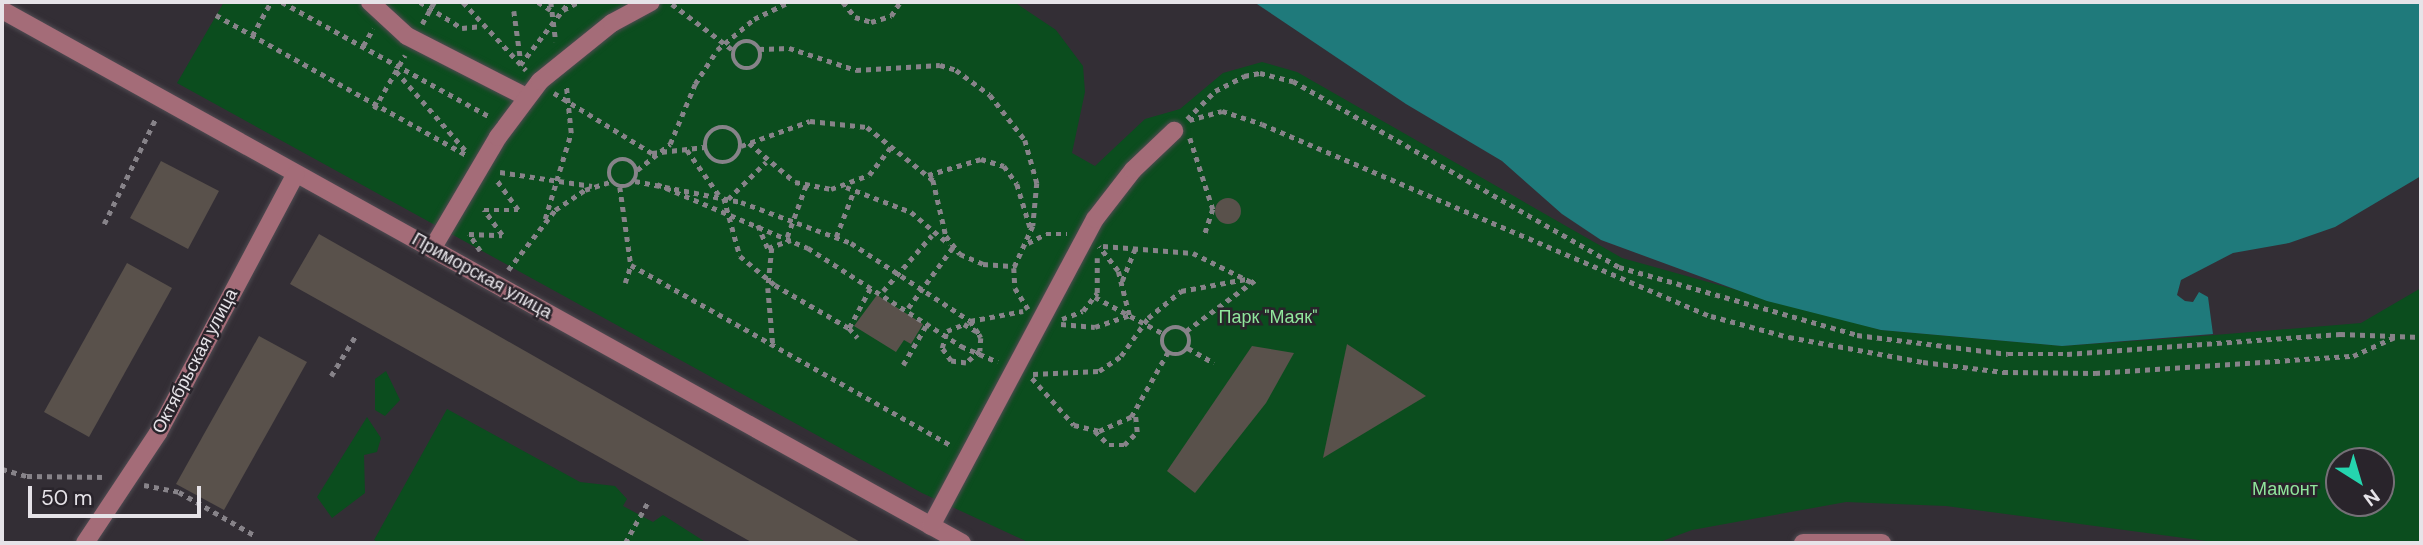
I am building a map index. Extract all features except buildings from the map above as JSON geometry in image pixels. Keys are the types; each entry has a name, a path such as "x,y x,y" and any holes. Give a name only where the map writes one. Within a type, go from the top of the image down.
{"street":[{"path":"370,2 407,36 526,97"},
{"path":"432,249 526,97 584,44 651,2"},
{"name":"Приморская улица","path":"2,10 962,543"},
{"path":"931,526 1095,219 1133,170 1179,126"},
{"name":"Октябрьская улица","path":"85,543 158,433 296,174"},
{"path":"1803,543 1882,543"}],"path":[{"path":"252,36 271,2"},
{"path":"282,2 397,68 491,117"},
{"path":"420,2 468,30 481,26"},
{"path":"416,34 434,2"},
{"path":"463,2 481,26 530,73"},
{"path":"538,2 551,10"},
{"path":"551,2 551,21 558,50"},
{"path":"514,75 551,21 569,2"},
{"path":"559,12 578,2"},
{"path":"635,181 637,170 670,145 703,69 723,44 754,19 789,2"},
{"path":"843,2 855,17 871,22 891,16 900,2"},
{"path":"672,4 733,50"},
{"path":"514,11 521,63"},
{"path":"216,15 375,108 468,154"},
{"path":"733,50 744,41 759,49 789,48 856,71 940,65 975,82 1010,118 1032,157 1037,183 1032,231 1015,266 1015,288 1033,313"},
{"path":"375,108 410,47"},
{"path":"733,50 735,64 748,69 759,62 759,49"},
{"path":"397,68 468,154"},
{"path":"1179,126 1233,80 1260,73 1293,81 1619,267 1857,335 1996,353 2067,354 2340,334 2421,337"},
{"path":"507,271 545,219 557,183 571,133 570,104 564,74"},
{"path":"548,88 640,149 660,155 705,147"},
{"path":"485,127 496,107"},
{"path":"1179,126 1214,111 1235,114 1684,306 1789,337 1923,362 2003,372 2095,373 2353,356 2397,336"},
{"path":"741,146 736,132 724,127 709,134 705,147 712,160 723,163 734,159 741,146 748,143 827,119 867,127 893,144 929,175 940,191 952,246 908,308"},
{"path":"104,224 152,126"},
{"path":"1179,126 1210,194 1213,209 1205,234"},
{"path":"748,143 766,162 806,185 846,186 869,175 893,144"},
{"path":"468,154 474,148"},
{"path":"687,150 724,198 740,256 770,282 849,328 858,338"},
{"path":"929,175 981,159 1004,166 1017,184 1032,231"},
{"path":"625,283 631,265 620,187 612,181 609,172 616,160 629,160 637,170"},
{"path":"724,198 766,162"},
{"path":"484,258 469,234 502,236 484,209 518,210 494,176 496,171 557,183 592,186 612,181"},
{"path":"620,187 635,181 654,183 724,198 793,219 836,237 923,286 970,321 976,331 981,342 978,355 966,363 951,361 942,348 945,334 959,325 976,331"},
{"path":"654,183 789,238 883,291 978,355 1002,363"},
{"path":"772,248 789,238 806,185"},
{"path":"545,219 592,186"},
{"path":"846,186 853,193 911,212 932,235 973,262 1015,266"},
{"path":"836,237 853,193"},
{"path":"758,225 762,242 772,248"},
{"path":"1028,243 1046,234 1072,235"},
{"path":"883,291 932,235"},
{"path":"1122,282 1136,246"},
{"path":"1129,315 1095,327 1063,326 1054,320 1076,316 1095,297 1101,279 1091,248 1136,246 1193,253 1249,281"},
{"path":"1099,247 1122,282 1129,315"},
{"path":"772,248 770,282 773,345"},
{"path":"631,265 956,448"},
{"path":"1029,376 1098,371 1129,348 1144,323 1190,286 1258,278"},
{"path":"1186,331 1249,281"},
{"path":"849,328 873,285"},
{"path":"1023,371 1074,425 1094,430 1124,423 1135,413 1168,352 1164,334 1095,297"},
{"path":"970,321 1028,308"},
{"path":"903,365 928,322"},
{"path":"1164,334 1173,327 1186,331"},
{"path":"1186,331 1188,348"},
{"path":"331,376 356,335"},
{"path":"1168,352 1177,355 1188,348"},
{"path":"1188,348 1214,363"},
{"path":"1094,430 1104,443 1124,445 1137,432 1135,413"},
{"path":"2,469 27,476 128,478 179,492 254,535"},
{"path":"625,543 648,502"}],"green space":[{"name":"Парк \"Маяк\"","path":"224,2 1014,2 1056,30 1083,66 1085,92 1072,153 1095,166 1145,119 1180,109 1223,73 1262,62 1297,72 1622,258 1881,330 2062,346 2190,337 2361,323 2421,288 2421,543 2221,543 1946,506 1846,502 1692,530 1657,543 1030,543 922,493 177,83"},
{"path":"386,371 400,400 385,416 375,410 375,379"},
{"path":"447,409 580,482 615,486 627,499 623,506 653,522 663,515 707,543 380,543 374,540"},
{"path":"367,417 381,438 377,452 364,455 365,493 332,518 317,497"}],"water":[{"path":"1254,2 2421,2 2421,176 2335,227 2289,243 2233,253 2181,280 2177,295 2185,301 2193,302 2199,292 2208,297 2213,334 2062,346 1881,330 1767,301 1601,240 1562,214 1502,161 1406,104"}],"park label":[{"name":"Мамонт","path":"2285,489"}]}
